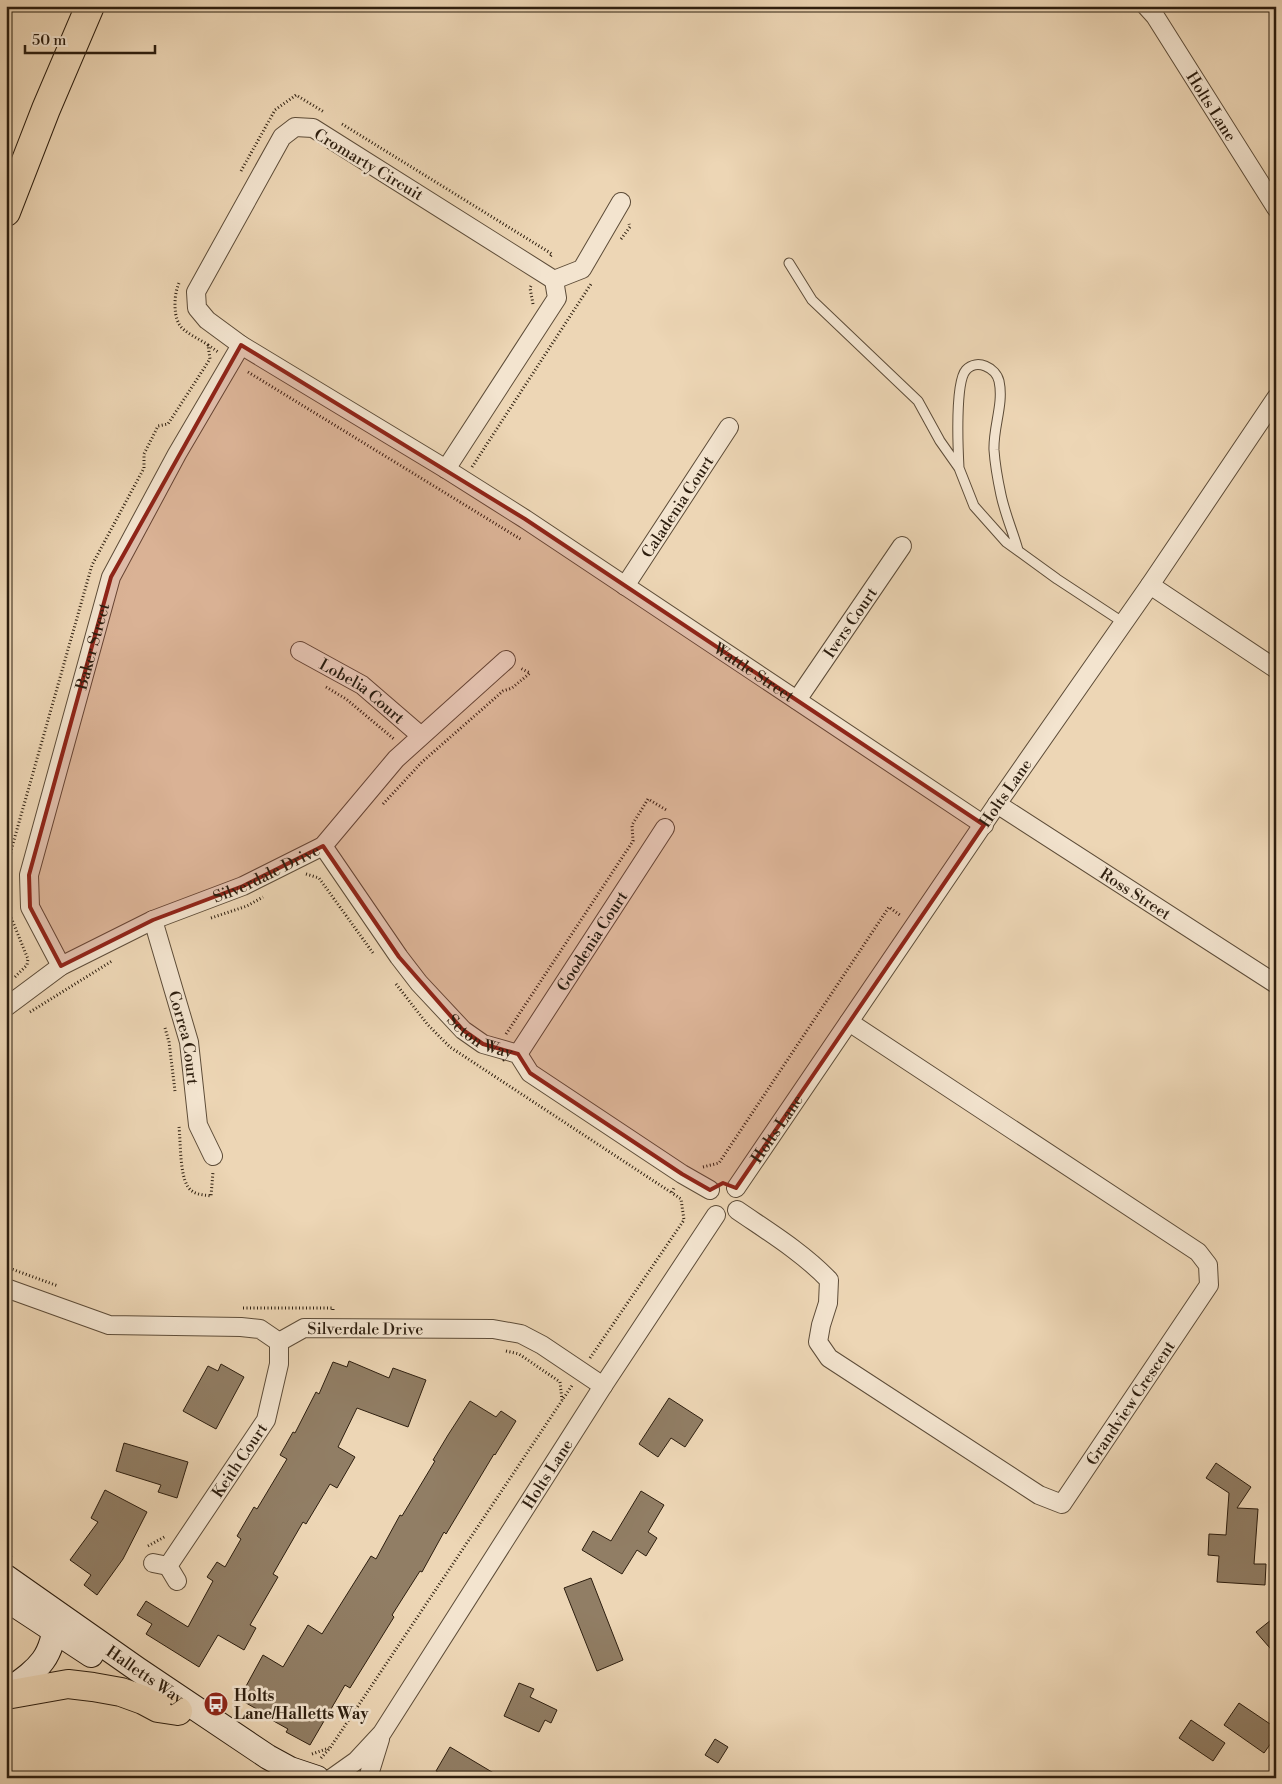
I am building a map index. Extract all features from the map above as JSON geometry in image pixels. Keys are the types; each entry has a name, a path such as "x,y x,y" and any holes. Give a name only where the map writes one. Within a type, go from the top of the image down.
{"highway":[{"path":"6,212 46,109 90,6"},
{"path":"6,1694 68,1684 93,1686 121,1692 158,1708 178,1711"}],"street":[{"name":"Holts Lane","path":"1146,6 1155,16 1276,208"},
{"name":"Cromarty Circuit","path":"525,519 241,345 207,320 196,308 196,292 282,137 295,127 313,128 547,275"},
{"path":"446,469 557,298 547,275 582,269 621,202"},
{"name":"Baker Street","path":"61,966 30,907 29,875 111,577 177,454 241,345"},
{"name":"Holts Lane","path":"736,1188 997,804 1150,586 1276,398"},
{"name":"Caladenia Court","path":"625,586 729,427"},
{"name":"Wattle Street","path":"525,519 984,825"},
{"name":"Ivers Court","path":"797,700 902,546"},
{"path":"1150,586 1276,669"},
{"name":"Lobelia Court","path":"300,651 362,685 420,735"},
{"name":"Silverdale Drive","path":"6,1007 61,966 153,920 243,886 323,846 396,759 420,735 506,660"},
{"name":"Ross Street","path":"997,804 1276,984"},
{"name":"Goodenia Court","path":"518,1054 664,828"},
{"name":"Seton Way","path":"323,846 399,957 419,983 462,1030 483,1044 518,1054 530,1073 682,1174 710,1190"},
{"name":"Correa Court","path":"153,920 189,1042 198,1125 213,1156"},
{"name":"Grandview Crescent","path":"737,1210 814,1264 829,1280 828,1302 818,1342 829,1358 1039,1495 1062,1504 1209,1285 1208,1265 1198,1252 849,1022"},
{"path":"723,1183 736,1188 740,1199 737,1210 727,1216 716,1215 708,1206 707,1195 710,1190 717,1184 723,1183"},
{"name":"Holts Lane","path":"332,1778 356,1761 382,1734 603,1386 716,1215"},
{"path":"6,1288 108,1325 241,1327 260,1329 279,1342"},
{"name":"Silverdale Drive","path":"279,1342 304,1328 493,1329 521,1334 542,1345 603,1386"},
{"name":"Keith Court","path":"160,1564 266,1420 279,1364 279,1342"},
{"path":"160,1564 177,1582"},
{"name":"Halletts Way","path":"6,1576 36,1599 55,1621 124,1677 278,1778"},
{"name":"Halletts Way","path":"6,1599 55,1621 137,1669 268,1757 290,1769 317,1778"},
{"path":"6,1694 33,1673 46,1657 54,1639 55,1621"},
{"name":"Holts Lane","path":"368,1778 382,1734"}],"lane":[{"path":"790,263 812,300 918,401 940,441 959,468 974,506 1006,542 1057,579 1124,623"},
{"path":"959,468 960,383 966,370 977,364 984,365 999,380 1000,403 994,448 1001,496 1018,550"}],"path":[{"path":"238,177 275,110 296,95 329,115"},
{"path":"337,120 552,254 547,275 530,288 533,305"},
{"path":"617,245 630,227 621,202"},
{"path":"182,278 175,299 179,324 189,333 231,362 525,542 525,519"},
{"path":"452,497 595,278"},
{"path":"32,1011 13,978 26,965 28,959 10,915 7,871 28,790 92,565 144,468 144,454 158,426 168,424 210,359 208,345"},
{"path":"524,348 542,359"},
{"path":"325,686 346,699 395,740 408,748 422,762"},
{"path":"483,1068 494,1048 514,1022 633,841 632,825 648,799 673,814 664,828"},
{"path":"330,1748 684,1220 681,1199 672,1192 682,1174 690,1163 702,1167 719,1163 889,907 914,925"},
{"path":"6,1267 61,1287"},
{"path":"234,1308 333,1308 332,1328"},
{"path":"500,1349 519,1354 560,1382 562,1400"},
{"path":"160,1564 145,1565 148,1546 165,1538 170,1530"}],"highlighted area":[{"path":"241,345 525,519 984,825 736,1188 723,1183 710,1190 682,1174 530,1073 518,1054 483,1044 463,1030 399,957 323,846 243,886 153,920 61,966 30,907 29,875 111,577"}],"building":[{"path":"349,1361 389,1378 393,1368 426,1380 408,1427 357,1408 338,1447 355,1457 337,1488 330,1484 306,1524 303,1522 273,1574 278,1577 250,1625 256,1628 244,1650 218,1635 199,1667 146,1634 152,1624 137,1615 146,1601 188,1627 213,1581 207,1577 217,1562 225,1567 241,1539 237,1536 254,1507 257,1509 287,1459 280,1455 293,1432 295,1433 316,1392 319,1394 333,1362 347,1367"},
{"path":"221,1364 244,1377 216,1429 183,1411 208,1366 218,1371"},
{"path":"669,1398 703,1420 685,1447 671,1438 658,1457 639,1444"},
{"path":"470,1401 496,1417 501,1411 516,1421 446,1534 444,1532 422,1572 420,1571 392,1615 394,1617 350,1688 345,1685 310,1745 286,1732 288,1729 239,1699 263,1655 283,1667 308,1625 322,1634 371,1556 376,1559 400,1515 402,1516 435,1461 433,1460"},
{"path":"124,1443 188,1462 177,1498 158,1492 161,1485 116,1471"},
{"path":"1216,1463 1251,1487 1237,1508 1258,1509 1254,1564 1266,1564 1265,1585 1217,1582 1219,1556 1208,1555 1209,1534 1226,1535 1229,1493 1206,1478"},
{"path":"105,1490 147,1512 123,1559 97,1595 84,1585 91,1575 70,1560 98,1522 91,1518"},
{"path":"641,1491 664,1505 648,1532 657,1538 646,1556 637,1550 622,1574 582,1550 593,1531 611,1541"},
{"path":"591,1578 623,1660 597,1671 564,1588"},
{"path":"1276,1616 1276,1655 1256,1632"},
{"path":"519,1683 534,1689 530,1697 557,1710 551,1723 545,1720 539,1732 504,1716"},
{"path":"1239,1703 1276,1728 1276,1736 1264,1753 1224,1725"},
{"path":"1191,1720 1225,1743 1213,1761 1179,1738"},
{"path":"715,1739 728,1747 718,1763 705,1755"},
{"path":"450,1747 502,1778 448,1778 436,1771"}],"place":[{"name":"Holts Lane/Halletts Way","path":"216,1704"}]}
